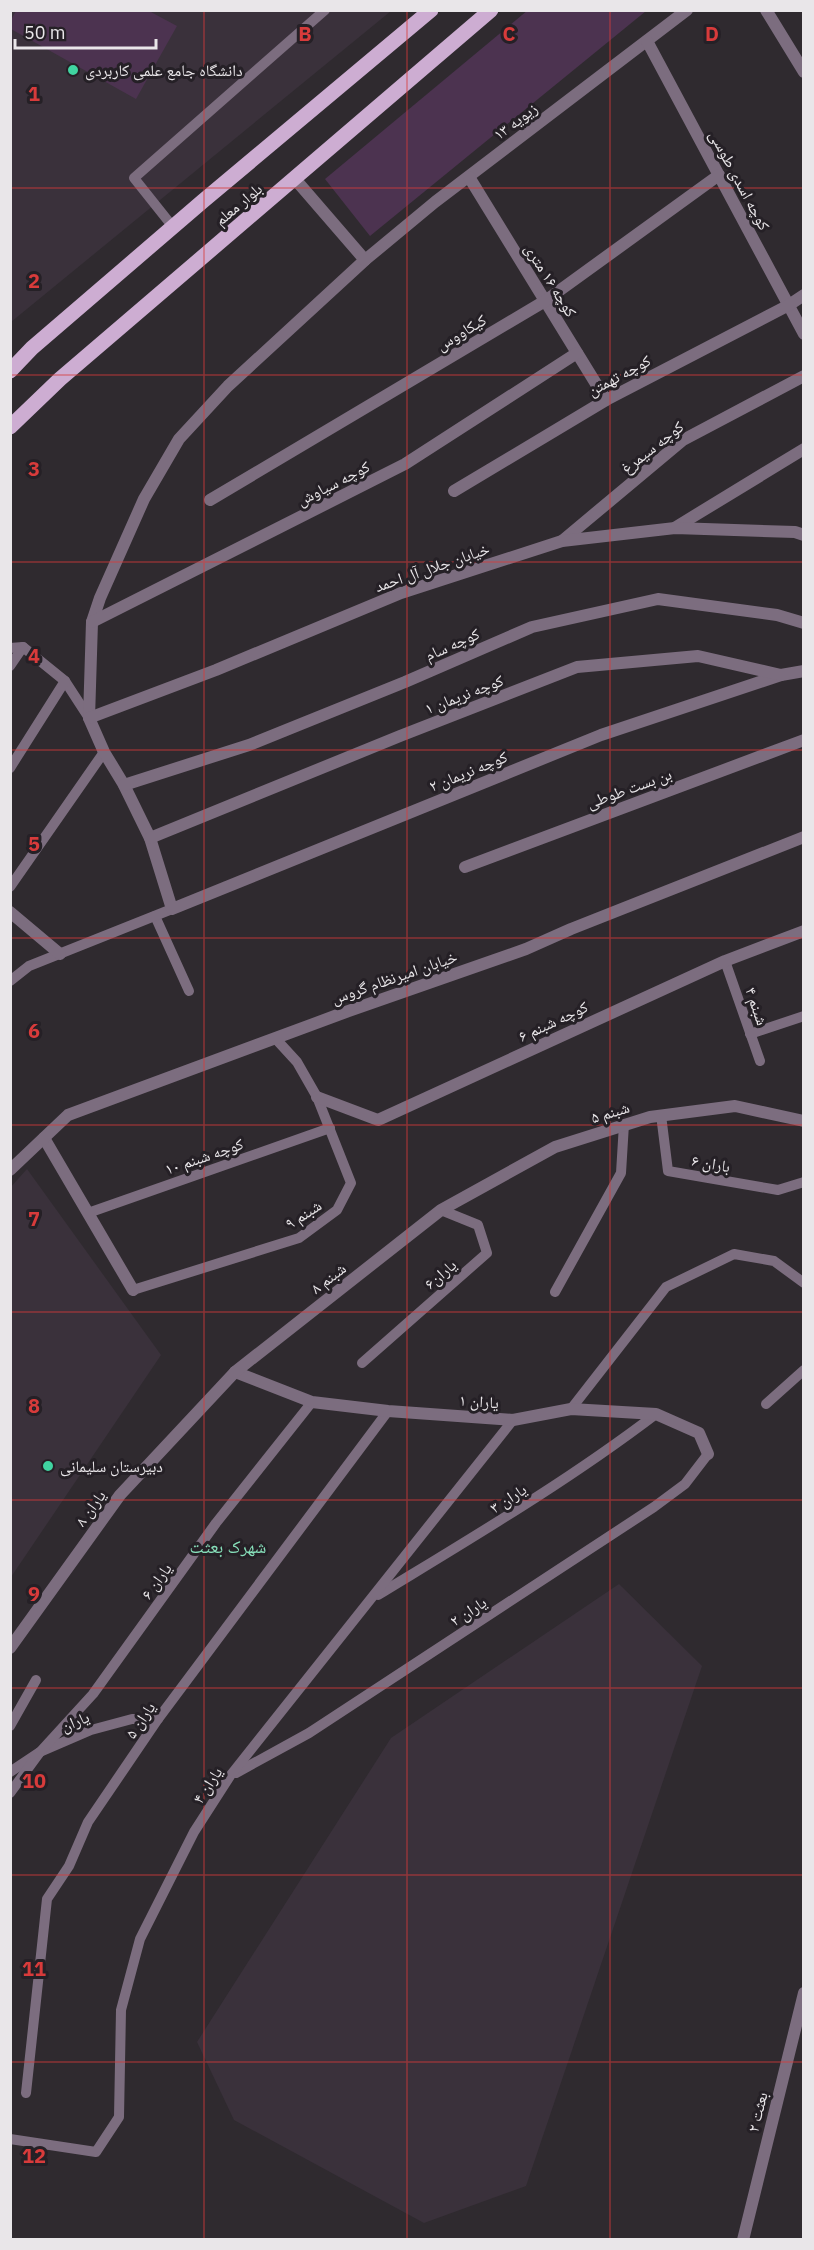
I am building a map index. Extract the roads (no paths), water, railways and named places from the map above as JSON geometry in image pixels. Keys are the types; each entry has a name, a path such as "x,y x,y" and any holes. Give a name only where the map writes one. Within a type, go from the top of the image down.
{"main road":[{"name":"بلوار معلم","path":"10,371 32,348 173,227 431,10"},
{"name":"بلوار معلم","path":"10,427 60,379 491,10"}],"street":[{"name":"زیویه ۱۳","path":"88,718 92,622 100,598 144,499 179,439 228,386 365,260 687,10"},
{"path":"766,10 804,72"},
{"name":"کوچه اسدی طوسی","path":"647,41 804,334"},
{"name":"کیکاووس","path":"210,500 545,301 719,175"},
{"name":"کوچه ۱۶ متری","path":"469,177 606,400"},
{"path":"295,179 365,260"},
{"name":"کوچه تهمتن","path":"454,491 606,400 789,305 804,295"},
{"name":"کوچه سیاوش","path":"92,622 405,464 577,352"},
{"name":"کوچه سیمرغ","path":"562,541 683,440 804,376"},
{"path":"675,528 804,449"},
{"name":"خیابان جلال آل احمد","path":"88,718 216,670 401,593 562,541 675,528 801,531"},
{"name":"کوچه سام","path":"124,785 249,745 405,682 532,627 658,599 777,615 804,623"},
{"name":"کوچه نریمان ۱","path":"150,838 577,667 698,656 781,675 804,672"},
{"name":"کوچه نریمان ۲","path":"172,909 601,735 781,675"},
{"path":"88,718 150,838 172,909"},
{"name":"بن بست طوطی","path":"465,867 804,740"},
{"name":"خیابان امیرنظام گروس","path":"10,1170 68,1115 274,1038 526,949 804,837"},
{"path":"10,912 60,954"},
{"name":"کوچه شبنم ۶","path":"317,1097 378,1120 725,961 804,931"},
{"name":"شبنم ۵","path":"441,1210 555,1147 624,1124 661,1115 735,1106 804,1120"},
{"path":"44,1138 132,1290"},
{"name":"شبنم ۸","path":"235,1372 441,1210"},
{"name":"یاران ۱","path":"235,1372 312,1402 388,1411 513,1420 571,1409 656,1414 699,1434 708,1454"},
{"name":"یاران ۸","path":"10,1648 120,1495 235,1372"},
{"name":"بعثت ۲","path":"743,2240 804,1993"}],"lane":[{"path":"173,227 134,178 325,10"},
{"path":"10,648 23,647 65,681 88,718"},
{"path":"10,666 23,647"},
{"path":"10,768 65,681"},
{"path":"10,886 104,752"},
{"path":"10,981 29,966 172,909"},
{"path":"155,916 189,991"},
{"name":"شبنم ۴","path":"725,961 760,1061"},
{"path":"750,1034 804,1016"},
{"name":"شبنم ۹","path":"132,1290 299,1238 337,1210 351,1183 317,1097 297,1062 274,1038"},
{"name":"باران ۶","path":"661,1115 668,1171 778,1190 804,1182"},
{"path":"555,1292 621,1173 624,1124"},
{"name":"کوچه شبنم ۱۰","path":"88,1213 330,1128"},
{"name":"یاران۶","path":"362,1363 487,1253 478,1225 441,1210"},
{"path":"571,1409 666,1287 734,1254 774,1261 804,1283"},
{"path":"766,1404 804,1370"},
{"name":"یاران ۶","path":"40,1752 93,1694 216,1523 312,1402"},
{"name":"یاران ۵","path":"26,2092 47,1899 69,1866 88,1822 158,1719 388,1411"},
{"name":"یاران ۳","path":"370,1599 495,1524 601,1456 656,1414"},
{"name":"یاران ۴","path":"10,2139 96,2152 119,2117 121,2010 140,1939 194,1832 230,1776 513,1420"},
{"name":"یاران ۲","path":"230,1776 309,1733 654,1508 685,1484 708,1454"},
{"path":"10,1725 36,1680"},
{"name":"یاران","path":"10,1772 40,1752 101,1727 132,1719 158,1719"},
{"path":"10,1793 40,1752"}],"place":[{"name":"دانشگاه جامع علمی کاربردی","path":"73,70"},
{"name":"دبیرستان سلیمانی","path":"48,1466"}],"district":[{"name":"شهرک بعثت","path":"228,1547"}]}
